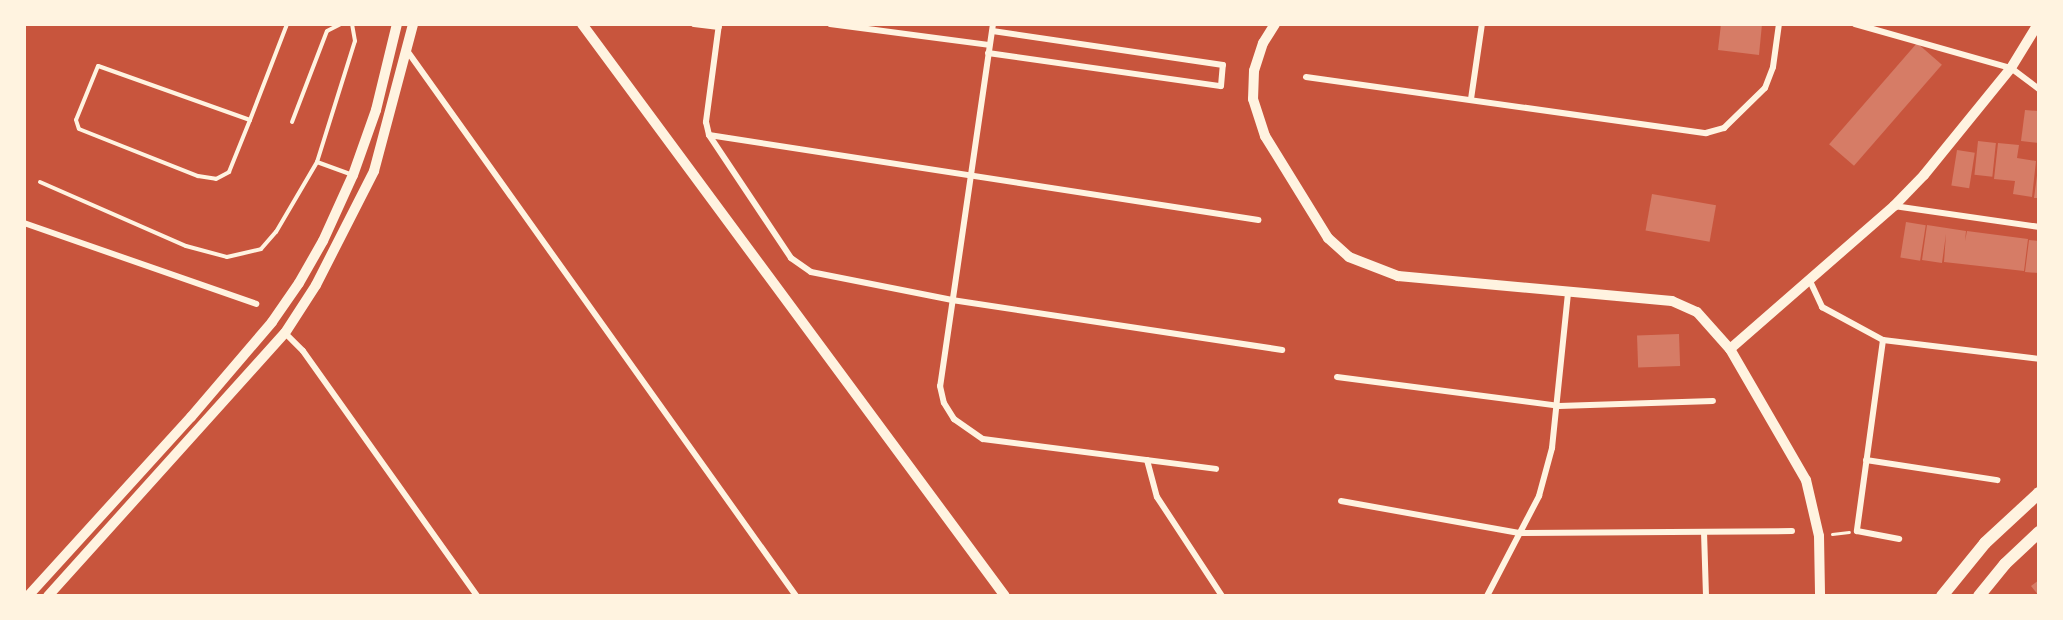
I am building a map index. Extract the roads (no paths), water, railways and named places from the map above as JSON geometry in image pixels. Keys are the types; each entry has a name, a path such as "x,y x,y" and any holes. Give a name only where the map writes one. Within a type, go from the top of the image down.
{"main road":[{"path":"28,596 272,322 324,241 353,175 393,46 397,24"},
{"path":"37,584 48,596 285,333 342,240 374,171 408,52 413,24"},
{"path":"582,24 1005,596"},
{"path":"1275,24 1263,43 1254,71 1253,99 1265,136 1328,238 1349,257 1398,276 1672,301 1697,312 1730,349 1806,480 1819,536 1820,596"},
{"path":"1730,349 1894,206 2012,68 2038,24"},
{"path":"393,46 408,52"},
{"path":"272,322 285,333"},
{"path":"1942,596 1985,543 2039,494"},
{"path":"1979,596 2005,564 2039,532"}],"street":[{"path":"694,24 719,26 706,122 709,135 791,258 811,272 952,300 1282,350"},
{"path":"830,24 989,45"},
{"path":"1471,99 1482,24"},
{"path":"1306,76 1706,133 1724,128 1765,88 1773,67 1779,24"},
{"path":"1855,24 1879,26 2012,68 2039,89"},
{"path":"988,53 1221,86 1223,66 992,27 989,45 971,173 952,300 940,386 954,419 967,431 983,439 1216,469"},
{"path":"408,52 796,596"},
{"path":"709,135 971,173 1258,220"},
{"path":"1894,206 2039,227"},
{"path":"24,224 256,304"},
{"path":"1810,281 1822,306 1883,340 2039,359"},
{"path":"1487,596 1539,496 1559,406 1568,293"},
{"path":"285,333 303,351 477,596"},
{"path":"1883,340 1857,531 1899,539"},
{"path":"1336,377 1559,406 1713,401"},
{"path":"1147,460 1157,497 1222,596"},
{"path":"1866,460 1997,480"},
{"path":"1341,501 1519,533 1791,531"},
{"path":"1704,532 1706,596"}],"lane":[{"path":"250,120 98,66 93,69 76,120 79,129 198,176 216,178 229,172 250,120 287,24"},
{"path":"292,122 327,31 340,24"},
{"path":"40,182 186,246 227,257 261,249 276,232 317,162 355,41 352,24"},
{"path":"317,162 353,175"}]}
